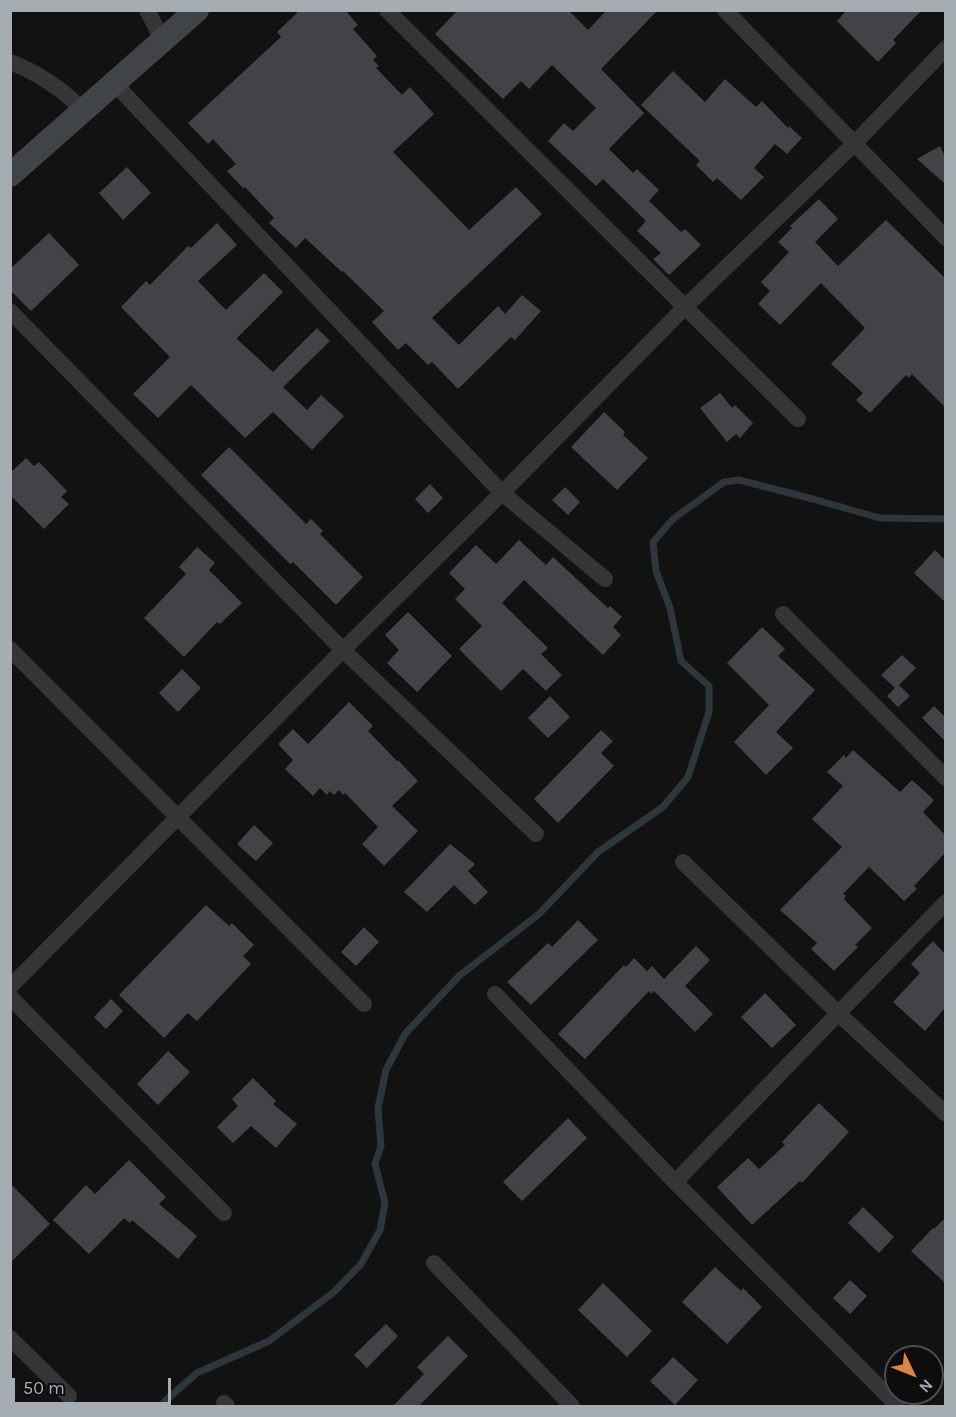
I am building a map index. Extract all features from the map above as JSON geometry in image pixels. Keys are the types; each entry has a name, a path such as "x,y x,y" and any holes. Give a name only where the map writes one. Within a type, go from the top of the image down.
{"street":[{"path":"147,10 163,41"},
{"path":"10,175 198,10"},
{"path":"387,10 798,418"},
{"path":"725,10 945,238"},
{"path":"10,987 685,308 854,144 945,48"},
{"path":"10,62 30,70 58,87 84,111"},
{"path":"114,83 502,492 605,579"},
{"path":"10,311 343,650 536,834"},
{"path":"783,614 945,778"},
{"path":"10,650 364,1004"},
{"path":"683,862 945,1114"},
{"path":"675,1182 945,902"},
{"path":"495,994 675,1182 898,1407"},
{"path":"10,998 224,1213"},
{"path":"434,1263 572,1407"},
{"path":"10,1338 69,1396"}],"building":[{"path":"300,10 345,10 358,25 353,29 377,56 373,60 379,66 376,68 402,95 410,87 434,114 393,152 469,230 516,187 542,214 432,318 459,345 498,306 505,314 522,295 541,311 515,340 511,337 458,389 432,362 428,365 406,343 398,350 372,322 384,311 343,271 305,238 296,248 269,223 274,218 227,171 236,164 213,139 208,144 188,123 281,37 277,32"},
{"path":"458,10 568,10 588,30 607,10 658,10 601,69 644,113 609,149 633,173 637,169 659,190 649,201 681,232 685,229 701,245 669,275 653,259 661,253 637,231 646,221 603,179 596,186 548,141 564,123 573,131 596,108 552,65 529,89 521,81 503,99 435,34"},
{"path":"847,10 922,10 893,40 896,43 878,62 837,21"},
{"path":"673,71 705,102 725,79 756,107 762,101 788,128 789,126 802,138 787,154 775,144 754,168 764,177 741,200 717,178 713,182 696,165 700,161 641,105"},
{"path":"940,146 945,157 945,184 917,159"},
{"path":"127,167 151,193 123,220 99,193"},
{"path":"819,199 838,219 815,242 838,266 886,220 945,278 945,407 912,374 909,378 906,375 870,413 856,400 863,393 831,364 865,328 821,283 780,325 758,304 770,291 761,282 789,252 778,242 792,228 790,226"},
{"path":"217,223 237,245 198,281 226,310 264,273 283,292 237,339 273,372 317,328 330,341 283,387 307,410 321,395 344,416 312,450 273,412 245,438 191,385 158,418 133,394 170,357 121,307 146,281 150,285 188,246 191,248"},
{"path":"49,233 79,265 31,311 10,290 10,269"},
{"path":"720,393 732,408 735,405 753,423 740,438 736,434 727,442 700,408"},
{"path":"604,412 625,432 623,435 648,458 617,490 571,447"},
{"path":"229,447 306,524 311,519 323,531 320,534 363,577 336,605 293,562 290,564 201,475"},
{"path":"26,458 34,466 39,462 67,491 61,497 69,504 44,529 10,495 10,473"},
{"path":"430,484 443,498 428,513 415,499"},
{"path":"565,487 580,502 568,515 552,500"},
{"path":"519,540 546,565 553,557 608,608 610,606 622,617 613,627 621,635 603,655 524,580 502,603 548,648 541,654 562,675 546,691 523,669 501,691 459,649 482,626 455,599 465,589 449,573 476,545 496,564"},
{"path":"197,547 215,563 209,570 242,603 220,624 217,622 184,657 144,618 186,574 179,567"},
{"path":"935,550 945,560 945,602 914,573"},
{"path":"408,612 452,656 417,692 387,663 399,650 385,635"},
{"path":"762,627 785,649 778,656 815,690 776,732 793,748 766,775 734,742 769,705 727,663"},
{"path":"902,655 916,668 899,685 910,696 898,707 887,696 895,688 881,675"},
{"path":"182,669 201,688 178,712 159,693"},
{"path":"550,696 570,717 548,738 528,718"},
{"path":"349,702 373,726 368,731 418,781 392,806 418,831 384,866 362,844 378,827 345,793 343,795 339,790 334,795 330,791 327,795 320,788 313,796 285,769 293,760 278,744 293,729 308,744"},
{"path":"934,706 945,717 945,741 922,718"},
{"path":"601,730 613,741 601,753 614,766 558,823 534,799"},
{"path":"853,750 900,792 912,780 934,800 923,812 945,835 945,853 914,886 917,889 904,901 869,867 843,894 846,896 844,899 872,928 855,945 858,947 834,971 811,949 817,943 780,910 842,847 812,819 843,786 827,772 844,755 846,758"},
{"path":"254,825 273,843 256,861 237,844"},
{"path":"450,844 475,864 468,871 488,892 475,905 454,885 427,912 404,892"},
{"path":"206,905 229,926 232,923 254,945 243,956 251,964 197,1021 188,1013 164,1038 119,995"},
{"path":"578,920 598,940 531,1005 507,982 548,943 552,947"},
{"path":"364,927 379,942 356,966 341,952"},
{"path":"933,941 945,954 945,1008 925,1031 893,1002 920,973 911,964"},
{"path":"696,946 710,960 685,986 713,1014 695,1032 654,991 651,994 649,991 585,1059 558,1034 624,965 626,967 634,958 647,971 652,966 664,979"},
{"path":"765,993 796,1025 772,1048 741,1017"},
{"path":"111,999 123,1011 106,1029 94,1017"},
{"path":"168,1051 190,1072 158,1105 137,1084"},
{"path":"253,1078 276,1101 273,1104 297,1124 276,1148 251,1126 233,1143 217,1127 238,1106 232,1099"},
{"path":"819,1103 849,1132 802,1183 800,1181 752,1225 717,1187 748,1158 759,1169 785,1145 782,1142"},
{"path":"568,1118 587,1138 522,1201 503,1182"},
{"path":"129,1160 166,1197 159,1204 197,1236 178,1259 132,1220 130,1223 124,1218 89,1254 53,1220 86,1185 95,1194"},
{"path":"10,1183 50,1224 10,1263"},
{"path":"863,1207 894,1237 879,1253 848,1223"},
{"path":"945,1218 945,1283 911,1251"},
{"path":"715,1267 741,1291 743,1288 762,1307 727,1344 682,1302"},
{"path":"850,1280 867,1296 850,1314 833,1298"},
{"path":"603,1283 652,1331 627,1357 578,1310"},
{"path":"386,1324 398,1336 367,1368 354,1355"},
{"path":"448,1336 468,1356 418,1407 392,1407 424,1374 417,1367"},
{"path":"673,1357 698,1380 675,1405 650,1381"}],"waterway":[{"path":"161,1406 197,1373 269,1341 334,1292 361,1264 380,1230 385,1203 375,1164 381,1146 378,1108 386,1070 405,1034 459,976 539,914 598,852 663,807 688,777 709,712 709,686 681,661 670,608 656,571 653,542 673,519 724,482 739,480 880,518 946,519"}]}
